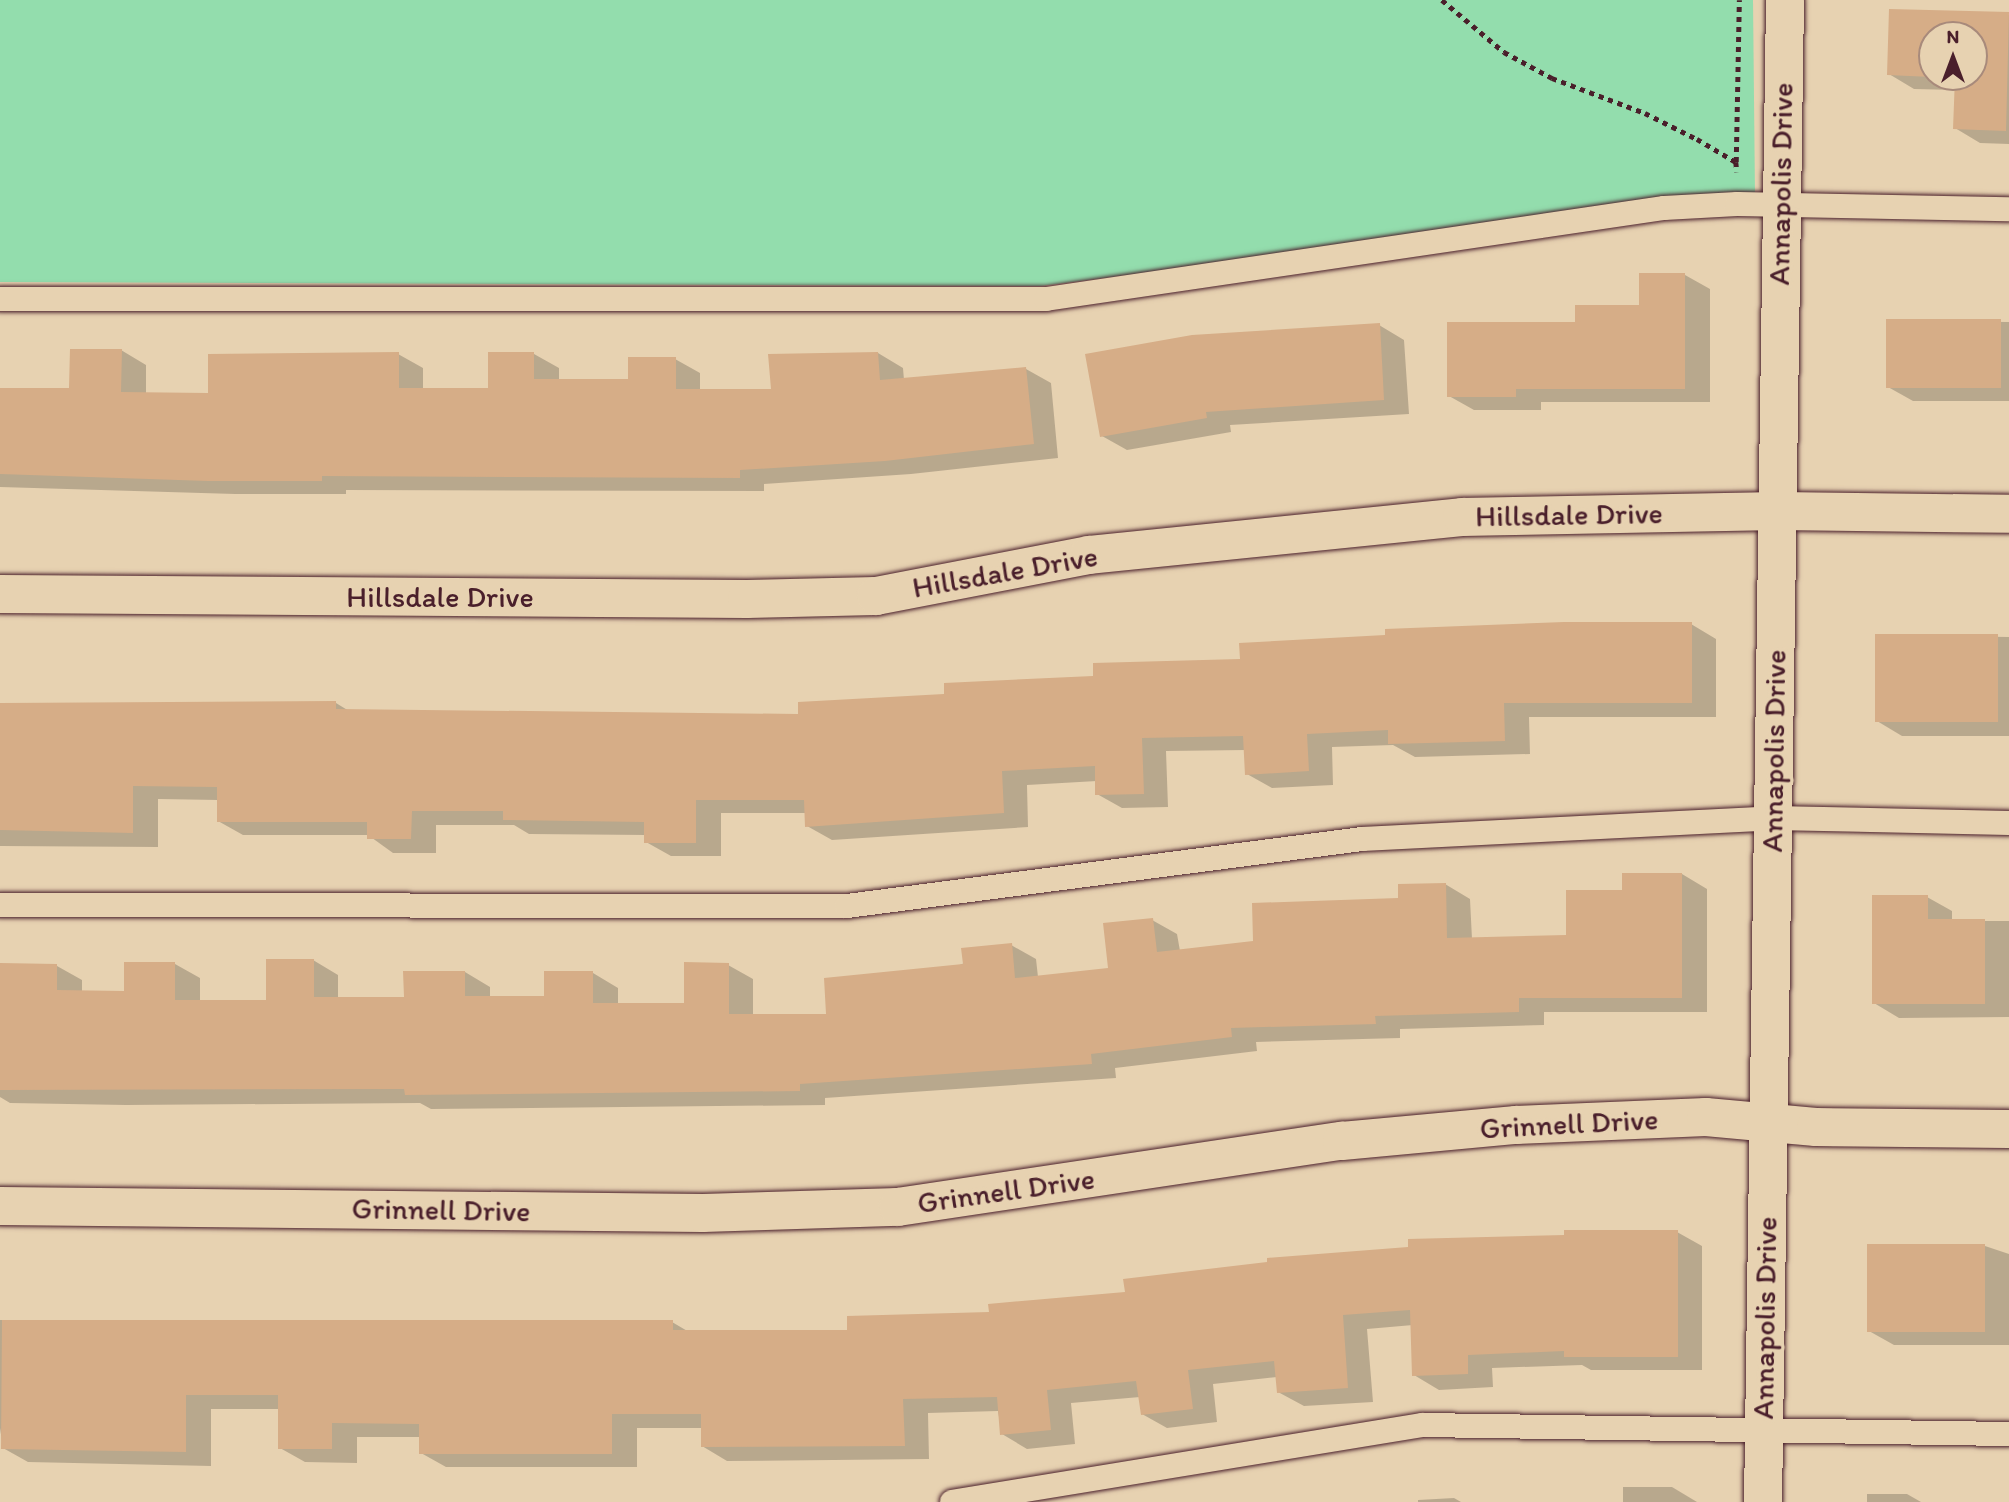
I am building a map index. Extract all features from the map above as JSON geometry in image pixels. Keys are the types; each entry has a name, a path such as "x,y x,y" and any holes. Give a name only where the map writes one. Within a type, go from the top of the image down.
{"street":[{"name":"Annapolis Drive","path":"1763,1502 1785,0"},
{"name":"Hillsdale Drive","path":"0,594 733,599 876,596 1089,555 1462,517 1778,511 2009,514"},
{"name":"Grinnell Drive","path":"0,1206 703,1213 898,1207 1342,1141 1516,1125 1706,1117 1816,1127 2009,1129"}],"lane":[{"path":"0,299 1045,299 1664,208 1737,204 1780,207 2009,209"},
{"path":"0,905 847,906 1362,839 1773,818 2009,823"},
{"path":"953,1502 1422,1425 2009,1434"}],"path":[{"path":"1442,0 1516,58 1552,78 1645,113 1737,162"},
{"path":"1737,204 1739,0"}],"green space":[{"path":"0,0 1753,0 1755,196 1041,286 0,282"}],"building":[{"path":"1889,9 2009,12 2006,131 1953,129 1954,91 1988,91 1988,21 1918,21 1918,76 1887,75"},
{"path":"1639,273 1685,273 1685,389 1516,389 1516,397 1447,397 1447,322 1575,322 1575,305 1639,305"},
{"path":"1886,319 2001,319 2001,388 1886,388"},
{"path":"1380,323 1384,400 1206,412 1207,418 1100,437 1085,354 1192,335"},
{"path":"70,349 122,349 121,392 208,393 208,354 399,352 399,388 488,388 488,352 534,352 534,379 628,379 628,357 676,357 676,389 771,389 768,354 878,352 880,380 1026,367 1034,444 885,461 740,470 740,478 322,476 322,481 208,481 0,474 0,388 69,388"},
{"path":"1564,622 1692,622 1692,703 1504,703 1505,741 1388,744 1388,730 1307,734 1309,771 1245,775 1243,736 1142,738 1144,794 1095,795 1095,766 1002,771 1004,813 805,827 804,800 696,800 696,843 644,843 644,822 503,820 503,811 412,811 411,839 367,839 367,822 217,822 217,787 133,786 133,833 0,830 0,703 336,701 336,709 798,714 798,702 944,694 944,683 1093,676 1093,663 1240,659 1239,643 1385,635 1385,629"},
{"path":"1875,634 1998,634 1998,722 1875,722"},
{"path":"1622,873 1682,873 1682,998 1519,998 1519,1012 1375,1016 1376,1024 1231,1028 1232,1037 1091,1054 1092,1064 800,1084 800,1091 405,1095 404,1089 0,1090 0,963 57,964 57,990 124,991 124,962 175,962 175,1000 266,1000 266,959 314,959 314,997 404,997 403,971 465,971 465,996 544,996 544,971 593,971 593,1003 684,1003 684,962 729,963 729,1014 826,1014 824,978 963,964 961,948 1012,943 1015,978 1108,968 1103,923 1153,918 1157,952 1253,941 1252,903 1398,898 1398,884 1446,883 1447,938 1566,935 1566,890 1622,890"},
{"path":"1872,895 1928,895 1928,919 1985,919 1985,1004 1872,1004"},
{"path":"1564,1230 1678,1230 1678,1357 1564,1357 1564,1351 1468,1355 1468,1374 1412,1376 1410,1310 1343,1315 1348,1388 1277,1393 1274,1361 1188,1370 1193,1409 1141,1415 1136,1381 1047,1390 1051,1430 1000,1435 997,1397 903,1399 905,1446 701,1447 701,1414 612,1414 612,1454 419,1454 419,1424 332,1423 332,1449 278,1449 278,1395 186,1395 186,1452 1,1449 2,1320 673,1320 673,1330 847,1330 847,1316 989,1312 988,1304 1125,1292 1123,1279 1267,1262 1267,1258 1408,1247 1408,1239 1564,1235"},
{"path":"1867,1244 1985,1244 1985,1332 1867,1332"}]}
